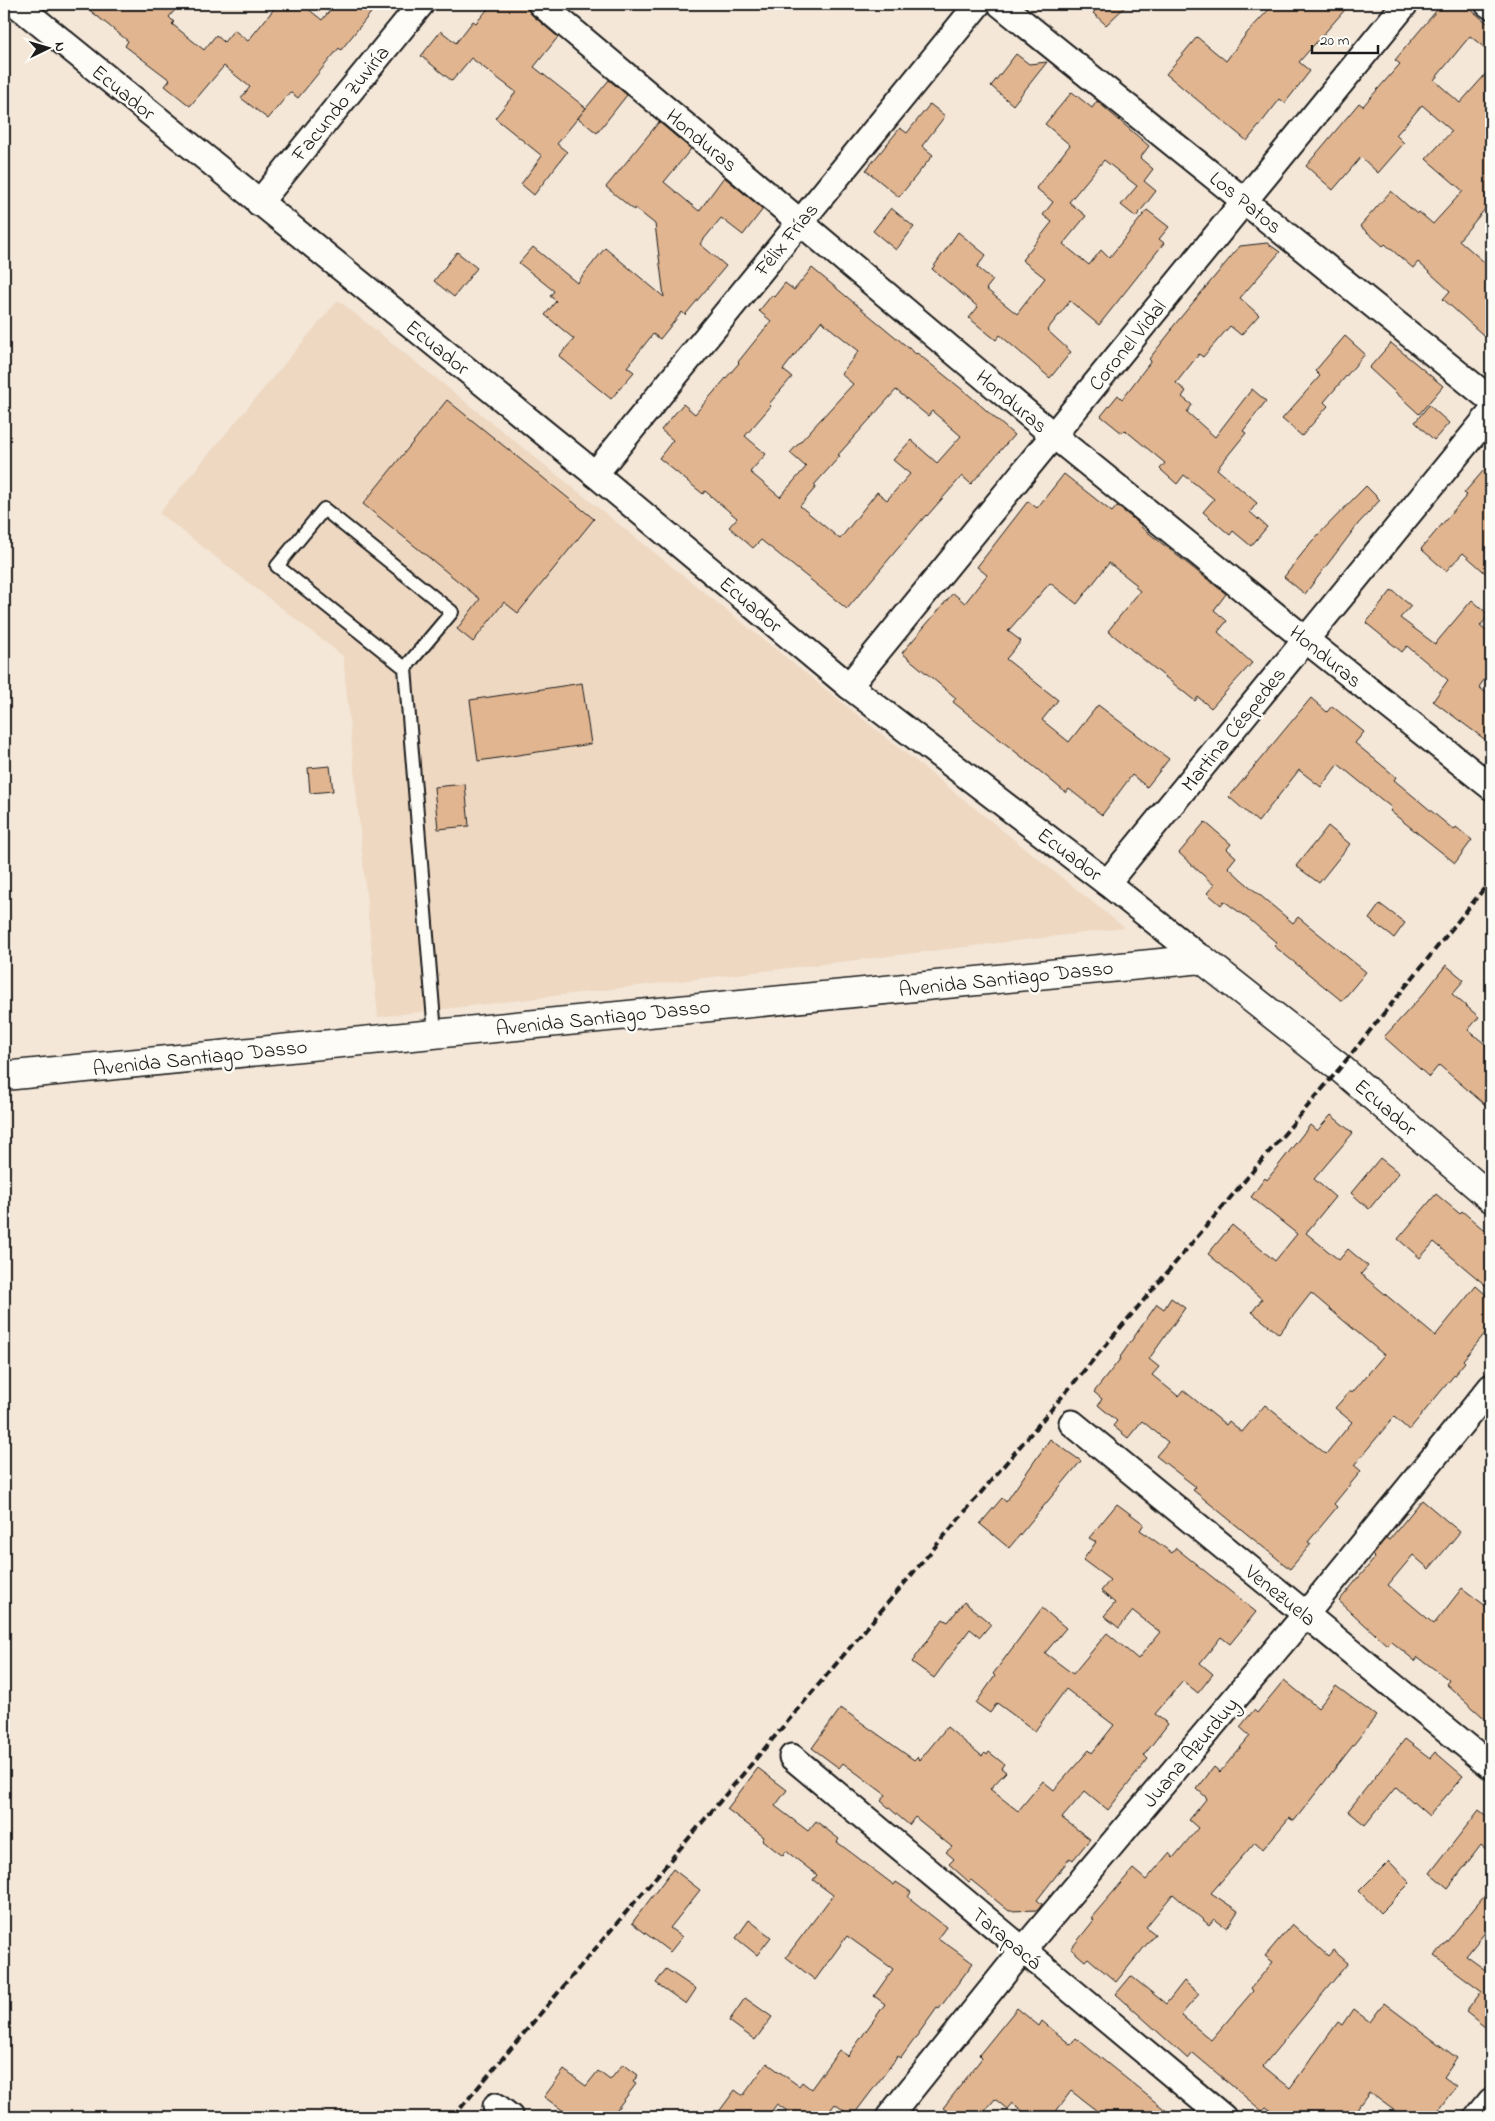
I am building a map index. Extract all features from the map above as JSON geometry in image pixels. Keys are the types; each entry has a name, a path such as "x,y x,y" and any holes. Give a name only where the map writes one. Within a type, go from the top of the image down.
{"main road":[{"name":"Avenida Santiago Dasso","path":"4,1076 1202,959"},
{"name":"Ecuador","path":"1202,959 1340,1068 1491,1198"}],"street":[{"name":"Ecuador","path":"16,4 595,474 849,686 1107,882 1202,959"},
{"name":"Facundo Zuviría","path":"259,203 421,4"},
{"name":"Honduras","path":"541,4 1053,436 1491,787"},
{"name":"Félix Frías","path":"595,474 978,4"},
{"name":"Los Patos","path":"1000,4 1491,400"},
{"name":"Coronel Vidal","path":"849,686 1405,4"},
{"name":"Martina Céspedes","path":"1107,882 1491,413"},
{"name":"Juana Azurduy","path":"889,2117 1022,1951 1306,1614 1491,1387"},
{"name":"Venezuela","path":"1072,1423 1491,1766"},
{"name":"Tarapacá","path":"792,1757 1223,2117"},
{"path":"1478,2117 1491,2101"}],"lane":[{"path":"405,668 277,566 324,508 452,612 405,668 435,1033"}],"shaded area":[{"path":"338,300 1125,928 378,1017 343,656 159,513"}],"building":[{"path":"82,4 180,4 169,17 174,22 172,24 204,50 216,35 224,42 234,30 248,41 278,4 302,4 322,20 335,4 378,4 341,50 339,48 298,98 290,92 268,119 241,98 250,87 224,66 190,106 165,86 170,80 125,46 128,41"},
{"path":"492,4 525,4 532,15 558,37 534,67 586,108 557,144 567,152 534,195 521,184 542,156 495,118 516,92 471,58 452,81 421,56 441,31 456,43 473,21 476,23"},
{"path":"1102,4 1128,4 1106,25 1093,13"},
{"path":"1274,4 1350,4 1299,62 1310,71 1285,103 1280,99 1247,141 1166,74 1197,37 1226,61 1247,33"},
{"path":"1442,4 1464,4 1491,26 1491,53 1470,36 1434,80 1460,103 1491,68 1491,202 1459,240 1491,268 1491,342 1443,299 1450,291 1418,262 1413,268 1360,226 1391,191 1417,214 1419,212 1433,224 1463,191 1426,159 1452,131 1422,105 1396,135 1404,143 1378,173 1361,157 1333,190 1306,166 1359,103 1363,106 1400,64 1395,60"},
{"path":"1016,54 1029,64 1047,62 1013,105 991,86"},
{"path":"609,80 627,95 597,133 578,118"},
{"path":"1072,92 1092,108 1097,101 1149,146 1140,158 1153,169 1144,181 1156,191 1136,217 1121,205 1137,186 1104,160 1069,202 1086,216 1063,244 1089,265 1101,250 1109,258 1147,210 1169,227 1159,239 1164,243 1099,325 1070,301 1047,330 1071,352 1050,378 1000,335 996,340 969,318 978,307 932,269 958,232 986,255 977,267 993,280 986,289 1017,314 1045,278 1022,260 1052,222 1043,215 1053,202 1036,188 1070,145 1045,124"},
{"path":"930,104 945,116 922,146 933,155 899,197 866,170 900,128 907,133"},
{"path":"659,122 691,149 664,182 699,211 724,177 763,209 743,235 721,218 700,244 726,266 685,315 682,312 660,339 653,334 627,367 634,372 611,399 559,356 574,339 545,315 556,301 550,296 554,291 519,263 533,247 577,283 605,248 664,297 655,224 606,187"},
{"path":"891,208 914,227 896,250 873,231"},
{"path":"1267,243 1280,252 1240,298 1259,315 1241,335 1230,326 1203,357 1199,354 1176,383 1186,391 1182,397 1192,405 1187,412 1215,437 1252,389 1266,401 1243,431 1246,433 1217,469 1257,503 1250,512 1267,527 1251,546 1233,531 1230,535 1203,512 1214,499 1184,475 1177,484 1160,469 1165,463 1125,430 1122,433 1101,416 1118,395 1122,399 1151,361 1149,359 1171,329 1240,246"},
{"path":"457,252 477,268 454,297 434,281"},
{"path":"812,268 969,395 1014,435 971,484 962,476 926,515 847,609 761,540 753,548 729,527 737,518 705,491 703,494 659,458 673,440 661,430 683,404 695,414 739,363 771,321 759,311 785,283 794,290","holes":["821,321 859,351 841,374 853,384 790,453 806,467 780,497 750,472 766,454 745,436 771,406 769,404 792,377 783,370","896,390 928,416 932,411 961,436 937,463 911,440 893,460 910,474 887,500 877,492 840,539 800,506 816,487 814,485 840,456 838,455"]},
{"path":"1345,336 1365,354 1324,402 1328,406 1302,436 1282,419 1320,376 1315,371"},
{"path":"1391,343 1443,386 1419,414 1369,368"},
{"path":"447,400 594,519 518,613 504,602 473,642 457,629 480,599 363,504"},
{"path":"1429,405 1449,423 1434,440 1415,422"},
{"path":"1491,462 1491,578 1463,553 1446,571 1421,549 1467,495 1464,493"},
{"path":"1064,474 1112,512 1117,506 1226,594 1214,610 1227,621 1218,632 1252,663 1211,708 1198,697 1195,701 1108,631 1140,591 1135,587 1137,585 1109,563 1077,604 1050,583 1008,631 1021,641 1006,659 1058,700 1042,720 1069,742 1098,705 1169,759 1147,787 1132,775 1102,815 1069,789 1066,793 953,702 956,698 902,653 953,593 965,603 987,575 977,567 1028,501 1037,508"},
{"path":"1366,486 1380,500 1358,524 1305,594 1284,577 1312,541"},
{"path":"1392,590 1411,606 1400,618 1435,644 1472,600 1489,615 1480,626 1491,635 1491,670 1479,687 1491,697 1491,744 1433,701 1448,680 1407,646 1402,652 1366,623"},
{"path":"582,683 591,744 478,761 470,700"},
{"path":"1311,698 1327,712 1332,706 1364,732 1355,743 1396,777 1394,780 1454,830 1456,827 1472,840 1455,863 1390,811 1392,808 1338,764 1321,787 1299,770 1258,822 1229,797"},
{"path":"330,766 333,791 310,793 308,768"},
{"path":"465,784 469,826 438,829 434,787"},
{"path":"1205,822 1231,844 1227,849 1236,857 1228,867 1293,923 1298,917 1366,972 1342,1001 1274,946 1277,943 1250,920 1224,901 1221,905 1207,893 1214,885 1179,853"},
{"path":"1328,826 1350,844 1319,883 1296,866"},
{"path":"1380,904 1405,923 1394,938 1369,919"},
{"path":"1446,965 1464,980 1452,994 1479,1017 1468,1030 1491,1049 1491,1110 1439,1065 1429,1077 1384,1037 1425,992"},
{"path":"1331,1115 1353,1133 1314,1179 1335,1197 1306,1233 1339,1260 1348,1249 1368,1266 1361,1274 1435,1336 1476,1286 1491,1299 1491,1326 1463,1360 1465,1362 1409,1430 1394,1417 1354,1465 1361,1471 1334,1504 1337,1507 1308,1542 1311,1544 1290,1569 1193,1490 1196,1487 1156,1456 1168,1442 1142,1421 1128,1438 1113,1426 1117,1421 1098,1405 1102,1399 1094,1392 1121,1358 1157,1304 1164,1309 1171,1298 1185,1308 1149,1359 1159,1367 1152,1375 1178,1396 1183,1390 1226,1425 1229,1421 1242,1432 1265,1405 1326,1454 1352,1422 1335,1408 1350,1391 1352,1393 1384,1355 1311,1293 1279,1334 1252,1312 1262,1299 1208,1254 1232,1225 1275,1261 1297,1234 1251,1197 1265,1178 1267,1180 1310,1125 1317,1131"},
{"path":"1380,1158 1399,1173 1369,1209 1351,1193"},
{"path":"1436,1194 1460,1214 1462,1211 1491,1236 1491,1290 1434,1242 1420,1258 1398,1239"},
{"path":"1050,1439 1081,1461 1009,1548 980,1524 1002,1498 1006,1502"},
{"path":"1422,1500 1460,1532 1429,1569 1413,1555 1388,1585 1434,1624 1462,1588 1491,1610 1491,1724 1446,1684 1449,1680 1418,1657 1415,1661 1391,1641 1387,1645 1339,1601 1375,1558 1372,1555 1386,1538 1389,1540"},
{"path":"1117,1504 1144,1524 1140,1530 1172,1553 1176,1548 1256,1612 1230,1644 1221,1637 1200,1663 1213,1674 1198,1693 1183,1681 1155,1714 1168,1724 1144,1755 1148,1759 1108,1810 1085,1791 1062,1818 1090,1839 1073,1860 1070,1858 1037,1900 1042,1904 1038,1910 1009,1911 971,1880 969,1882 949,1864 954,1859 946,1852 952,1847 915,1817 909,1825 881,1801 886,1795 843,1763 839,1768 812,1748 841,1708 914,1760 917,1757 920,1760 947,1727 982,1756 985,1753 987,1755 989,1752 1004,1764 1001,1768 1006,1772 990,1789 1018,1811 1043,1781 1054,1790 1089,1750 1092,1753 1114,1725 1066,1689 1035,1731 997,1703 990,1713 976,1703 995,1676 993,1674 1042,1608 1066,1628 1045,1653 1073,1674 1107,1633 1138,1659 1160,1632 1133,1611 1119,1628 1104,1616 1115,1603 1101,1591 1110,1580 1083,1560 1096,1542 1089,1538"},
{"path":"964,1602 991,1624 980,1637 970,1629 934,1678 912,1662 943,1619 948,1622"},
{"path":"1284,1680 1318,1708 1336,1686 1376,1716 1294,1821 1289,1818 1263,1849 1255,1842 1211,1893 1238,1911 1227,1928 1214,1919 1209,1925 1173,1894 1146,1927 1155,1934 1116,1982 1088,1958 1085,1961 1071,1949 1094,1920 1091,1918 1133,1869 1146,1880 1169,1853 1173,1858 1198,1828 1189,1820 1207,1798 1197,1789 1214,1767 1220,1772 1250,1736 1240,1727 1254,1710 1257,1713"},
{"path":"1405,1739 1430,1758 1435,1752 1463,1776 1429,1816 1396,1787 1365,1825 1348,1811"},
{"path":"758,1768 787,1790 775,1806 808,1831 816,1821 839,1839 837,1842 894,1885 896,1882 911,1892 908,1897 946,1927 938,1938 973,1963 939,2009 937,2008 901,2058 898,2056 852,2117 835,2104 825,2117 796,2117 777,2104 767,2117 715,2117 735,2090 743,2096 767,2063 799,2086 802,2082 811,2089 839,2050 848,2056 885,2004 874,1996 893,1969 847,1936 815,1980 786,1957 833,1895 813,1880 817,1875 786,1851 783,1856 762,1840 764,1837 727,1809"},
{"path":"1479,1810 1491,1820 1491,1854 1481,1845 1448,1888 1430,1873"},
{"path":"1389,1861 1410,1883 1380,1913 1359,1891"},
{"path":"673,1869 700,1890 670,1928 682,1937 670,1952 632,1923"},
{"path":"1491,1888 1491,1925 1466,1956 1491,1974 1491,2032 1466,2012 1482,1991 1435,1956"},
{"path":"749,1920 771,1937 757,1955 736,1938"},
{"path":"1292,1924 1328,1956 1333,1950 1348,1963 1263,2066 1290,2088 1338,2022 1342,2025 1353,2009 1370,2022 1384,2003 1457,2058 1444,2077 1456,2086 1433,2117 1403,2117 1369,2092 1351,2117 1280,2117 1266,2107 1262,2111 1193,2053 1188,2059 1116,1994 1131,1976 1166,2004 1184,1981 1199,1994 1181,2015 1211,2040 1253,1991 1251,1988 1273,1962 1265,1956"},
{"path":"666,1969 696,1989 686,2004 656,1983"},
{"path":"745,1998 772,2017 755,2040 729,2021"},
{"path":"1017,2008 1039,2026 1042,2021 1071,2045 1076,2038 1174,2117 1105,2117 1071,2091 1052,2117 1031,2117 1012,2103 1007,2109 995,2099 980,2117 955,2117 943,2108 982,2058 979,2055"},
{"path":"623,2064 638,2075 633,2082 636,2084 611,2117 572,2117 544,2097 564,2070 586,2086 598,2071 610,2080"}],"railway":[{"path":"453,2117 1340,1068 1491,880"}]}
